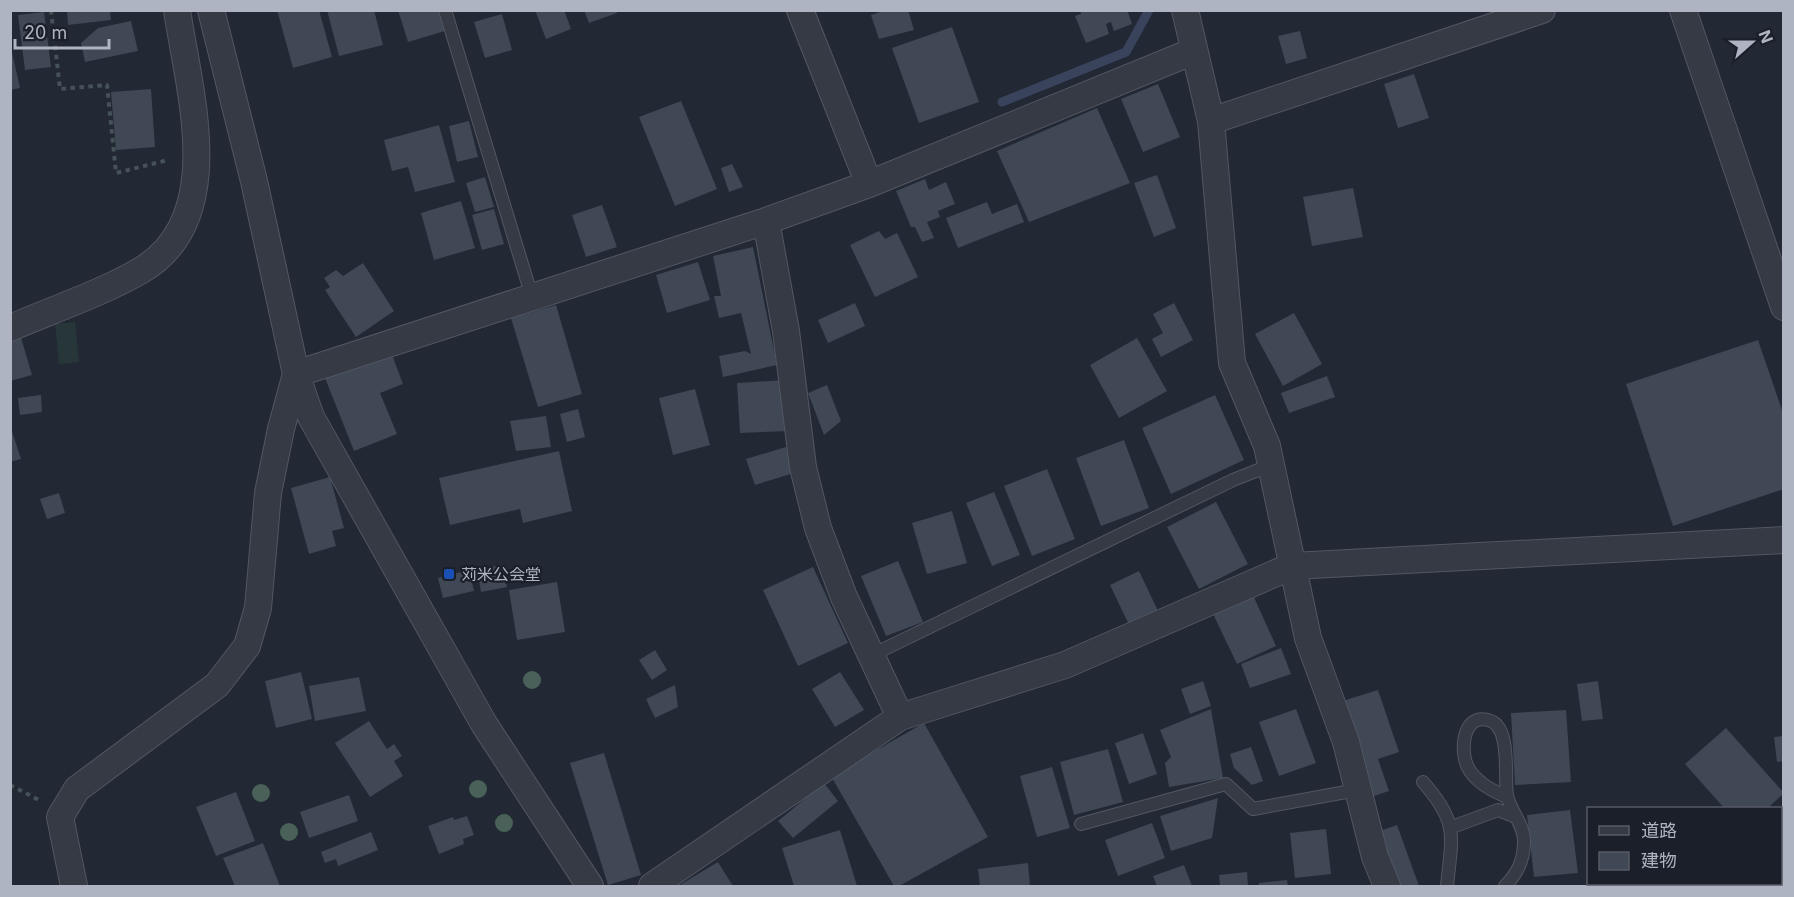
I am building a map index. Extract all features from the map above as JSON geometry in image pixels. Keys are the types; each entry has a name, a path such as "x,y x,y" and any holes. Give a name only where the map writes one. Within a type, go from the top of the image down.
{"street":[{"path":"10,328 140,271 160,257 178,237 193,204 198,153 177,10"},
{"path":"211,10 254,181 296,374 311,417 479,714 590,886"},
{"path":"800,10 870,184"},
{"path":"1185,10 1210,121 1232,363 1268,446 1308,638 1346,742 1375,857 1387,886"},
{"path":"1210,121 1542,10"},
{"path":"1683,10 1784,307"},
{"path":"296,374 766,221 870,184 1194,51"},
{"path":"766,221 786,331 803,467 818,528 844,597 900,717"},
{"path":"74,886 60,818 77,789 217,684 247,646 258,608 268,493 281,429 296,374"},
{"path":"652,886 900,717 1065,665 1292,566 1784,540"},
{"path":"1659,886 1666,886"}],"lane":[{"path":"448,11 532,297"},
{"path":"872,655 1233,480 1271,465"},
{"path":"1505,886 1519,872 1525,840 1507,797 1503,736 1498,725 1490,720 1478,719 1469,726 1464,738 1468,769 1483,785 1507,797"},
{"path":"1423,782 1442,804 1452,827 1447,886"},
{"path":"1081,824 1226,784 1253,809 1357,790"},
{"path":"1452,827 1498,810 1516,817"}],"path":[{"path":"51,10 60,89 107,86 116,173 198,153"}],"shaded area":[{"path":"75,322 79,362 59,364 55,324"}],"building":[{"path":"67,10 110,10 111,20 68,25"},
{"path":"277,10 319,10 332,57 293,68"},
{"path":"327,10 374,10 383,45 339,56"},
{"path":"398,10 438,10 445,31 408,42"},
{"path":"535,10 564,10 571,29 546,39"},
{"path":"584,10 616,10 617,13 589,23"},
{"path":"887,10 908,10 914,30 879,39 871,15"},
{"path":"1080,10 1127,10 1132,24 1114,31 1111,22 1106,24 1109,34 1086,43 1075,16 1081,14"},
{"path":"44,12 51,67 25,70 18,15"},
{"path":"502,14 512,50 485,58 474,22"},
{"path":"131,21 138,51 85,62 81,43 98,28"},
{"path":"952,27 979,102 919,123 892,48"},
{"path":"1300,31 1307,58 1286,64 1278,36"},
{"path":"10,43 20,88 10,90"},
{"path":"1414,74 1429,118 1398,128 1384,84"},
{"path":"1158,84 1180,137 1143,152 1121,99"},
{"path":"151,89 155,147 116,150 111,92"},
{"path":"681,101 717,189 675,206 639,117"},
{"path":"1097,108 1130,183 1029,222 997,151"},
{"path":"469,121 478,157 457,162 449,126"},
{"path":"439,125 455,182 415,192 408,167 392,171 384,140"},
{"path":"732,164 743,187 729,192 721,168"},
{"path":"1157,175 1176,228 1154,237 1134,183"},
{"path":"485,177 494,207 475,212 466,183"},
{"path":"925,179 929,190 946,182 955,204 938,211 940,217 927,222 934,238 922,242 915,227 911,227 896,191"},
{"path":"1353,188 1363,237 1312,246 1303,197"},
{"path":"461,201 475,248 434,260 421,213"},
{"path":"987,202 992,214 1017,204 1024,222 958,248 946,218"},
{"path":"602,205 617,247 586,257 572,215"},
{"path":"494,209 504,244 482,250 472,215"},
{"path":"879,231 885,239 897,233 918,277 875,297 850,245"},
{"path":"753,247 777,365 723,377 719,356 745,351 751,354 741,313 719,318 714,296 721,296 713,256"},
{"path":"698,262 710,300 667,313 656,275"},
{"path":"363,263 394,311 356,337 325,290 330,287 324,278 336,270 343,276"},
{"path":"855,303 865,326 828,343 818,320"},
{"path":"1174,303 1193,340 1161,357 1152,339 1163,333 1153,314"},
{"path":"556,305 582,394 538,407 511,318"},
{"path":"1294,313 1322,364 1283,386 1255,334"},
{"path":"20,334 32,375 10,381 10,336"},
{"path":"1137,338 1167,391 1119,418 1090,365"},
{"path":"1758,340 1784,416 1784,489 1673,526 1626,384"},
{"path":"391,352 403,384 380,393 397,434 354,451 325,378"},
{"path":"1327,376 1335,397 1289,413 1281,393"},
{"path":"786,380 789,431 740,433 737,383"},
{"path":"827,385 841,421 824,435 808,393"},
{"path":"695,389 710,445 673,455 659,398"},
{"path":"41,395 42,412 20,415 18,398"},
{"path":"1215,395 1244,460 1171,494 1142,428"},
{"path":"578,409 585,437 567,442 560,414"},
{"path":"546,416 551,447 516,451 510,421"},
{"path":"10,425 21,459 10,462"},
{"path":"1124,440 1149,508 1101,526 1076,458"},
{"path":"786,447 794,473 755,485 746,459"},
{"path":"559,451 572,511 523,523 520,509 450,525 439,478"},
{"path":"1047,469 1075,539 1032,556 1004,486"},
{"path":"330,477 344,528 332,531 336,546 309,554 291,488"},
{"path":"994,492 1020,555 992,566 966,503"},
{"path":"59,493 65,513 47,519 40,499"},
{"path":"1216,502 1248,564 1199,589 1167,527"},
{"path":"952,511 967,563 927,574 912,523"},
{"path":"898,561 923,622 886,636 861,576"},
{"path":"503,565 507,587 481,592 477,569"},
{"path":"813,567 848,643 798,666 763,590"},
{"path":"469,570 474,591 443,598 438,578"},
{"path":"1139,571 1159,613 1130,627 1110,585"},
{"path":"557,582 565,632 517,640 509,590"},
{"path":"1253,595 1276,646 1237,664 1213,614"},
{"path":"1281,648 1291,674 1250,688 1241,664"},
{"path":"655,650 667,670 652,680 639,660"},
{"path":"301,672 312,719 276,728 265,681"},
{"path":"840,672 864,710 835,727 812,689"},
{"path":"359,677 366,711 315,721 309,686"},
{"path":"1203,681 1211,706 1190,714 1181,689"},
{"path":"1598,681 1603,719 1582,721 1577,684"},
{"path":"675,685 678,707 655,718 646,699"},
{"path":"1378,690 1399,752 1378,759 1389,791 1371,797 1339,702"},
{"path":"1211,709 1223,778 1169,787 1165,763 1171,757 1160,730"},
{"path":"1296,709 1316,763 1279,776 1259,722"},
{"path":"1566,710 1571,782 1515,785 1511,713"},
{"path":"369,721 387,749 394,744 402,756 394,761 403,776 370,797 335,743"},
{"path":"924,723 988,837 899,886 894,886 831,776"},
{"path":"1726,728 1784,793 1769,807 1723,807 1685,764"},
{"path":"1143,733 1157,774 1129,784 1115,743"},
{"path":"1784,736 1784,761 1777,762 1774,737"},
{"path":"1251,747 1263,781 1252,785 1234,768 1230,754"},
{"path":"1108,749 1123,802 1074,815 1060,762"},
{"path":"604,753 641,875 608,885 570,763"},
{"path":"1052,767 1070,828 1037,837 1020,776"},
{"path":"824,783 838,801 793,838 778,821"},
{"path":"236,792 255,841 216,856 196,807"},
{"path":"349,795 358,821 309,838 300,812"},
{"path":"1218,798 1212,838 1171,851 1160,816"},
{"path":"1570,810 1578,873 1534,877 1527,815"},
{"path":"467,816 474,835 463,839 464,844 439,854 428,826 453,817 454,820"},
{"path":"1152,823 1165,858 1118,876 1105,840"},
{"path":"1397,825 1419,886 1393,886 1374,833"},
{"path":"1326,829 1331,874 1295,878 1290,833"},
{"path":"840,830 857,886 794,886 782,848"},
{"path":"371,832 378,850 338,866 336,859 325,863 321,852"},
{"path":"263,843 280,886 235,886 223,858"},
{"path":"718,862 733,886 678,886"},
{"path":"1028,863 1030,886 980,886 978,869"},
{"path":"1184,865 1192,886 1157,886 1153,876"},
{"path":"1247,872 1248,886 1220,886 1219,875"},
{"path":"1287,880 1288,886 1259,886 1259,883"}],"waterway":[{"path":"1002,102 1126,52 1149,10"}],"place":[{"name":"苅米公会堂","path":"449,574"}]}
